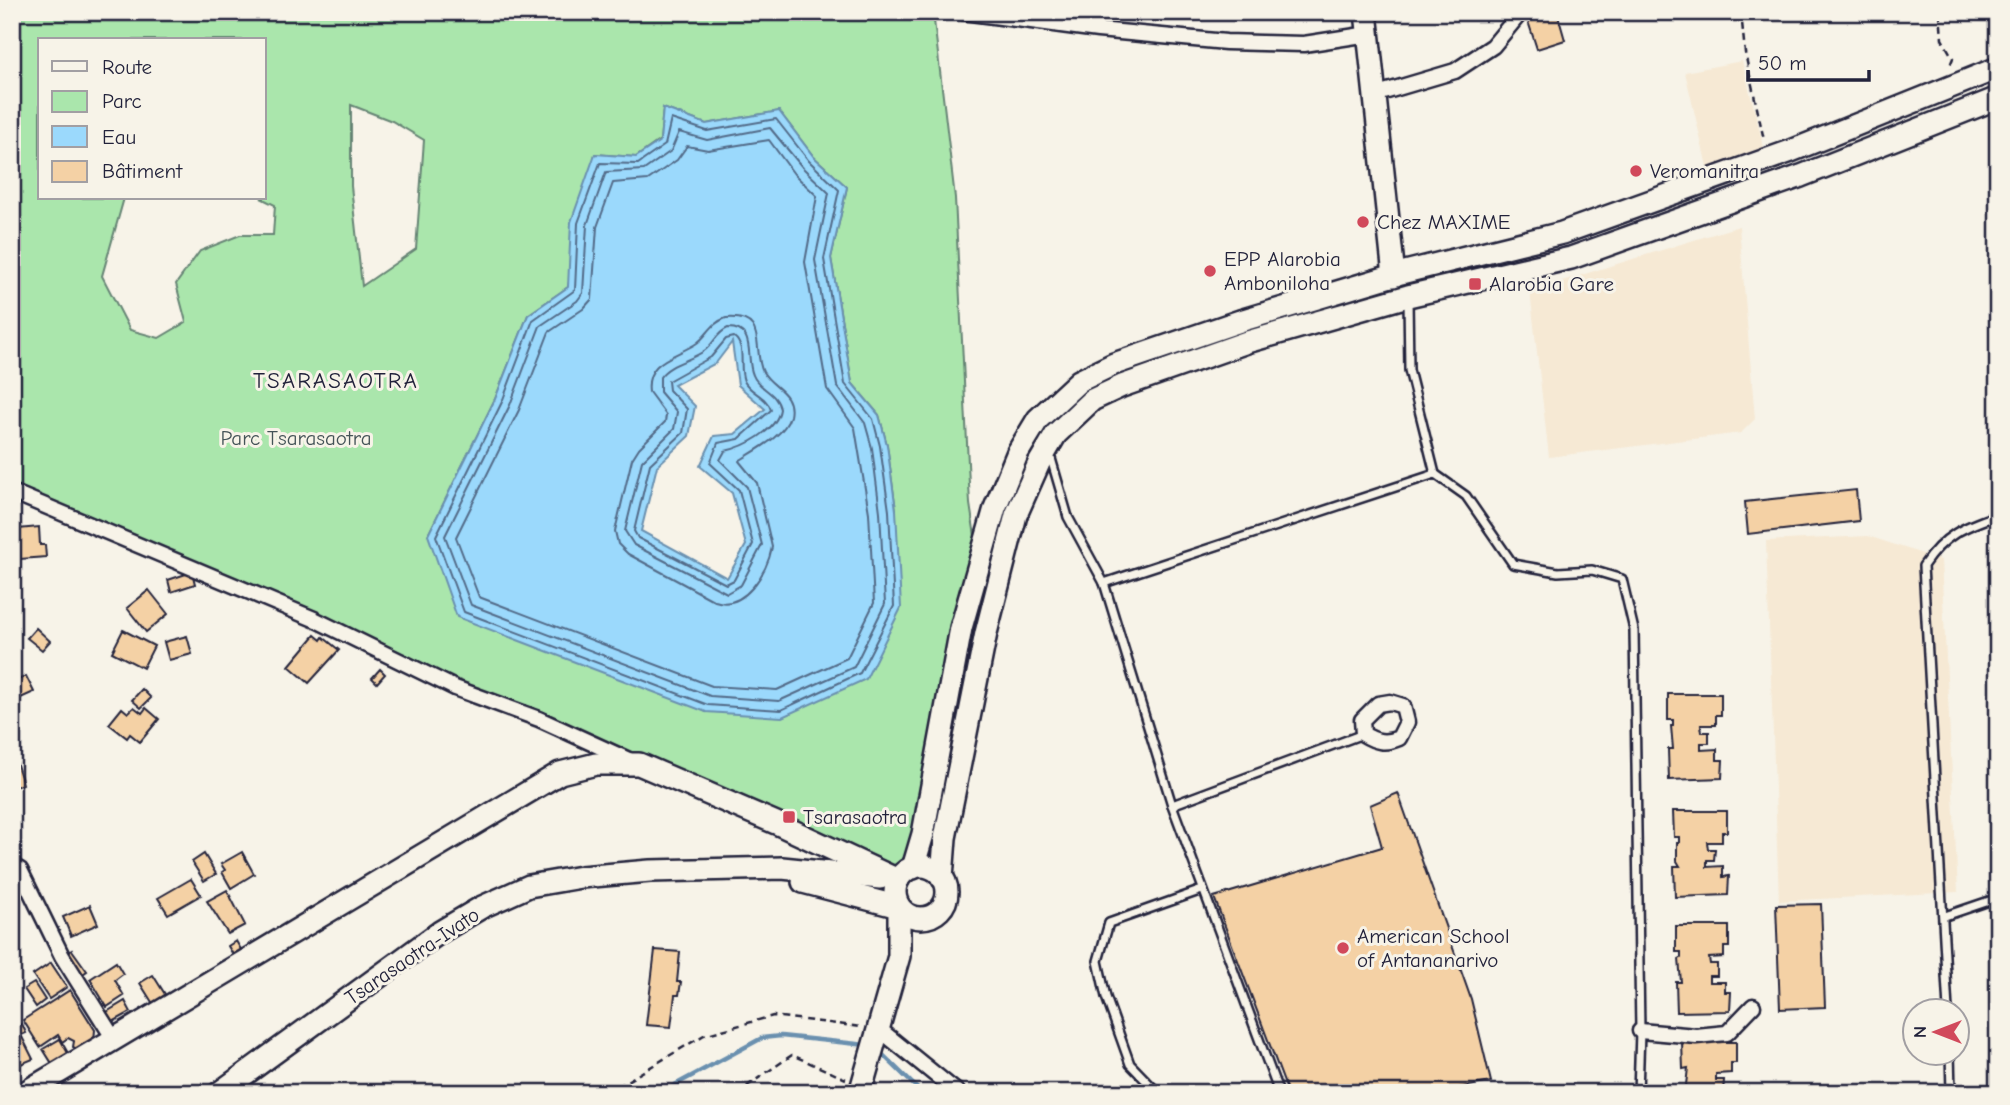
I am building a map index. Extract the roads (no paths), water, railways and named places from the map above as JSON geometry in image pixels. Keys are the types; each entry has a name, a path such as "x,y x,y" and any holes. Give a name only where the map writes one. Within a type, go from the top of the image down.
{"main road":[{"path":"1366,12 1394,276"},
{"path":"861,1089 899,956 899,907 895,894 923,834 962,626 995,508 1018,452 1038,419 1079,381 1114,364 1240,321 1394,276 1562,233 1770,159 1998,68"},
{"path":"899,956 928,918 935,914 945,901 942,878 945,838 986,633 1016,515 1056,433 1091,400 1122,386 1247,342 1402,298 1571,258 1812,172 1998,98"},
{"path":"24,1093 561,773 596,764 639,764 812,839 906,874"},
{"path":"801,869 812,839"},
{"path":"754,871 801,869 906,874 929,867 942,878"},
{"name":"Tsarasaotra-Ivato","path":"219,1093 440,932 482,907 529,886 581,877 650,871 754,871"},
{"path":"754,871 844,890 899,907 912,916 928,918"}],"street":[{"path":"963,12 1098,30 1226,42 1304,44 1368,34"},
{"path":"1374,95 1455,71 1493,46 1521,12"},
{"path":"12,492 314,619 455,688 539,719 639,764"},
{"path":"12,866 20,870 62,956 114,1039"},
{"path":"1640,1031 1696,1036 1727,1033 1753,1006"},
{"path":"879,1029 958,1093"}],"lane":[{"path":"1402,298 1409,370 1435,474 1466,496 1513,564 1558,572 1592,570 1622,579 1634,630 1640,1031 1638,1093"},
{"path":"1047,448 1068,517 1104,583 1172,806 1279,1093"},
{"path":"1104,583 1435,474"},
{"path":"1948,996 1923,566 1938,544 1967,526 1998,515"},
{"path":"1172,806 1363,734"},
{"path":"1158,1093 1130,1064 1106,998 1098,961 1109,923 1202,890"},
{"path":"1945,916 1998,898"},
{"path":"1950,1066 1951,1093"}],"water":[{"path":"663,108 706,124 779,111 814,157 847,187 831,258 852,383 879,415 887,445 896,510 901,608 866,679 782,717 706,712 457,617 428,535 495,399 528,315 568,287 571,222 595,154 636,157 660,141","holes":["732,342 738,385 765,409 735,434 714,436 700,466 732,493 746,545 727,578 641,531 657,466 689,436 695,406 674,385 716,363"]}],"waterway":[{"path":"660,1093 762,1038 781,1036 867,1045"},
{"path":"880,1052 922,1093"}],"place":[{"name":"Veromanitra","path":"1636,171"},
{"name":"Chez MAXIME","path":"1363,222"},
{"name":"EPP Alarobia Amboniloha","path":"1210,271"},
{"name":"Alarobia Gare","path":"1475,284"},
{"name":"Tsarasaotra","path":"789,817"},
{"name":"American School of Antananarivo","path":"1343,948"}],"district":[{"name":"TSARASAOTRA","path":"336,380"}],"park label":[{"name":"Parc Tsarasaotra","path":"296,438"}]}
